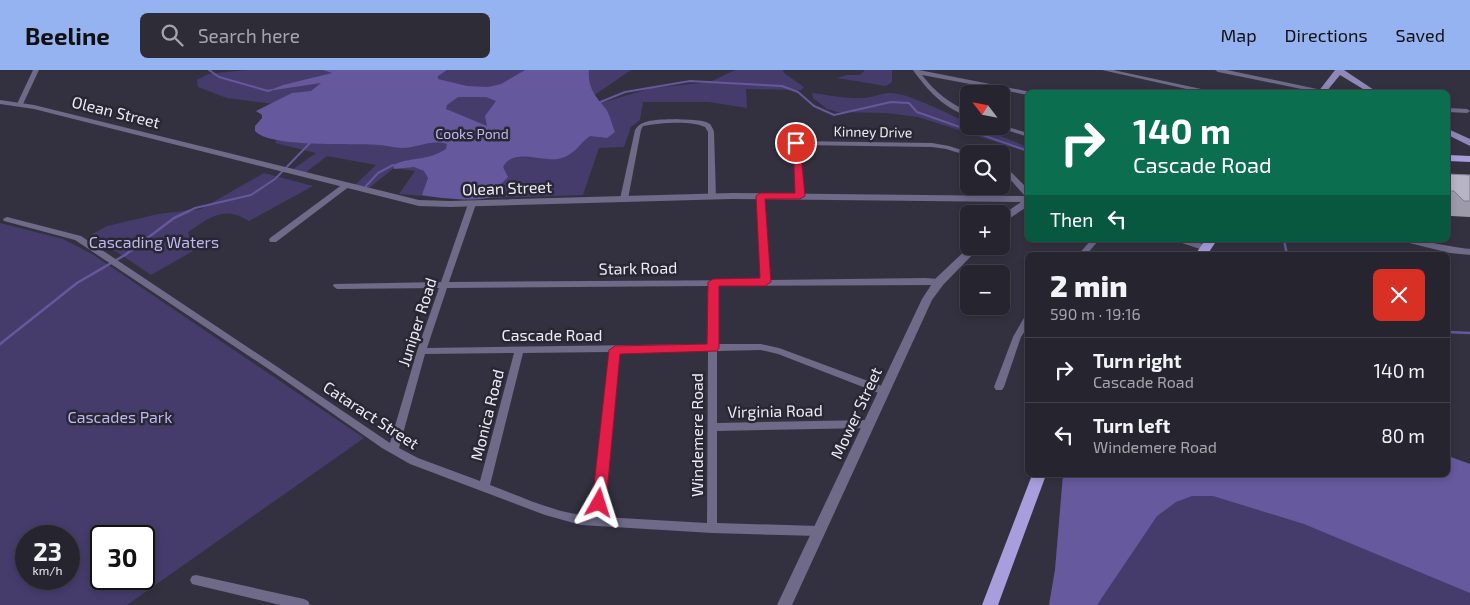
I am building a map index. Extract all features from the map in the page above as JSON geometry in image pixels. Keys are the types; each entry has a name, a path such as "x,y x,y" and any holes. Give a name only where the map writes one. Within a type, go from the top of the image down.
{"main road":[{"path":"1324,90 1340,70 1369,90"},
{"path":"1450,133 1470,143"},
{"path":"1450,158 1470,159"},
{"path":"990,605 1038,477"}],"street":[{"path":"20,104 36,70"},
{"path":"1105,70 1197,90"},
{"path":"1218,70 1313,90"},
{"path":"917,71 1025,92"},
{"path":"917,71 936,96 960,110"},
{"name":"Olean Street","path":"0,102 20,104 412,202 472,204 760,196 1025,201"},
{"path":"1450,110 1467,111"},
{"path":"624,199 638,130 641,125 651,123 697,122 708,126 711,132 712,197"},
{"path":"1010,129 1025,133"},
{"name":"Kinney Drive","path":"800,196 796,143 932,145 960,151"},
{"path":"1010,175 1025,191"},
{"path":"273,240 346,186"},
{"path":"760,196 765,282"},
{"path":"1010,214 1025,203"},
{"name":"Juniper Road","path":"393,450 421,351 472,204"},
{"name":"Cataract Street","path":"7,219 78,238 393,450 414,461 554,513 597,522 818,531"},
{"path":"1085,252 1093,242"},
{"path":"1188,242 1206,248"},
{"path":"1416,242 1450,250 1470,252"},
{"name":"Mower Street","path":"784,605 925,304 939,282 967,255"},
{"name":"Stark Road","path":"337,286 713,282 939,282"},
{"name":"Windemere Road","path":"712,528 713,282"},
{"path":"999,387 1017,337 1025,323"},
{"name":"Cascade Road","path":"421,351 770,349 884,391"},
{"name":"Monica Road","path":"484,487 519,350"},
{"path":"597,522 615,350"},
{"name":"Virginia Road","path":"712,427 869,424"},
{"path":"196,580 304,605"}],"green space":[{"name":"Cooks Pond","path":"247,70 631,70 593,96 601,103 652,88 710,82 735,70 783,70 784,73 804,87 801,90 746,89 747,108 709,102 643,102 640,120 631,127 624,147 599,148 583,195 460,199 399,194 415,171 394,168 369,188 355,185 376,165 327,156 305,173 292,170 316,153 275,143 284,123 274,104 227,98 198,87 197,80 208,74"},
{"path":"865,70 892,70 892,82 886,86 837,78 847,75 860,75"},
{"path":"812,93 856,98 889,93 897,94 907,96 960,119 960,130 918,117 886,113 837,112 827,109 813,98"},
{"path":"974,135 998,135 1025,146 1025,151"},
{"name":"Cascading Waters","path":"264,173 313,186 249,221 240,216 225,213 210,218 188,232 193,251 151,275 117,252 87,237 107,226 158,214 201,209"},
{"name":"Cascades Park","path":"0,223 63,239 92,254 364,438 155,585 155,525 90,525 90,590 148,590 127,605 0,605"},
{"path":"1450,457 1470,464 1470,605 1049,605 1055,570 1063,477 1450,477"}],"shaded area":[{"name":"Cooks Pond","path":"323,70 447,70 438,76 438,79 467,86 488,87 501,84 525,70 589,70 591,87 607,111 615,132 607,138 590,136 574,151 562,158 522,157 508,161 503,167 508,177 500,185 501,192 495,196 463,200 422,195 428,178 424,171 414,167 394,169 393,165 439,153 446,149 447,144 430,143 402,148 382,145 313,144 277,140 255,131 255,126 262,118 262,115 256,111 292,93 311,91 321,83 268,91 283,85 332,73","holes":["458,97 486,97 496,101 485,116 487,126 446,109 447,105"]},
{"path":"1450,457 1470,464 1470,593 1304,524 1213,496 1192,496 1176,502 1157,516 1097,605 1049,605 1055,570 1063,477 1450,477"}],"building":[{"path":"1450,174 1470,175 1470,201 1464,201 1454,191 1450,191"}],"waterway":[{"path":"209,70 219,77 268,91 271,90"},
{"path":"598,103 625,92 690,81 782,86 798,92 814,106 834,115 891,102 909,103 917,112 1025,150"},
{"path":"189,211 251,195 275,179 310,143"},
{"path":"366,186 378,173 393,165"},
{"path":"0,344 77,283 125,255 174,218 189,211"},
{"path":"1284,242 1286,252"},
{"path":"1450,332 1470,333"}],"route":[{"path":"599,503 615,350 713,348 713,282 765,282 760,196 800,196 796,143"}]}
